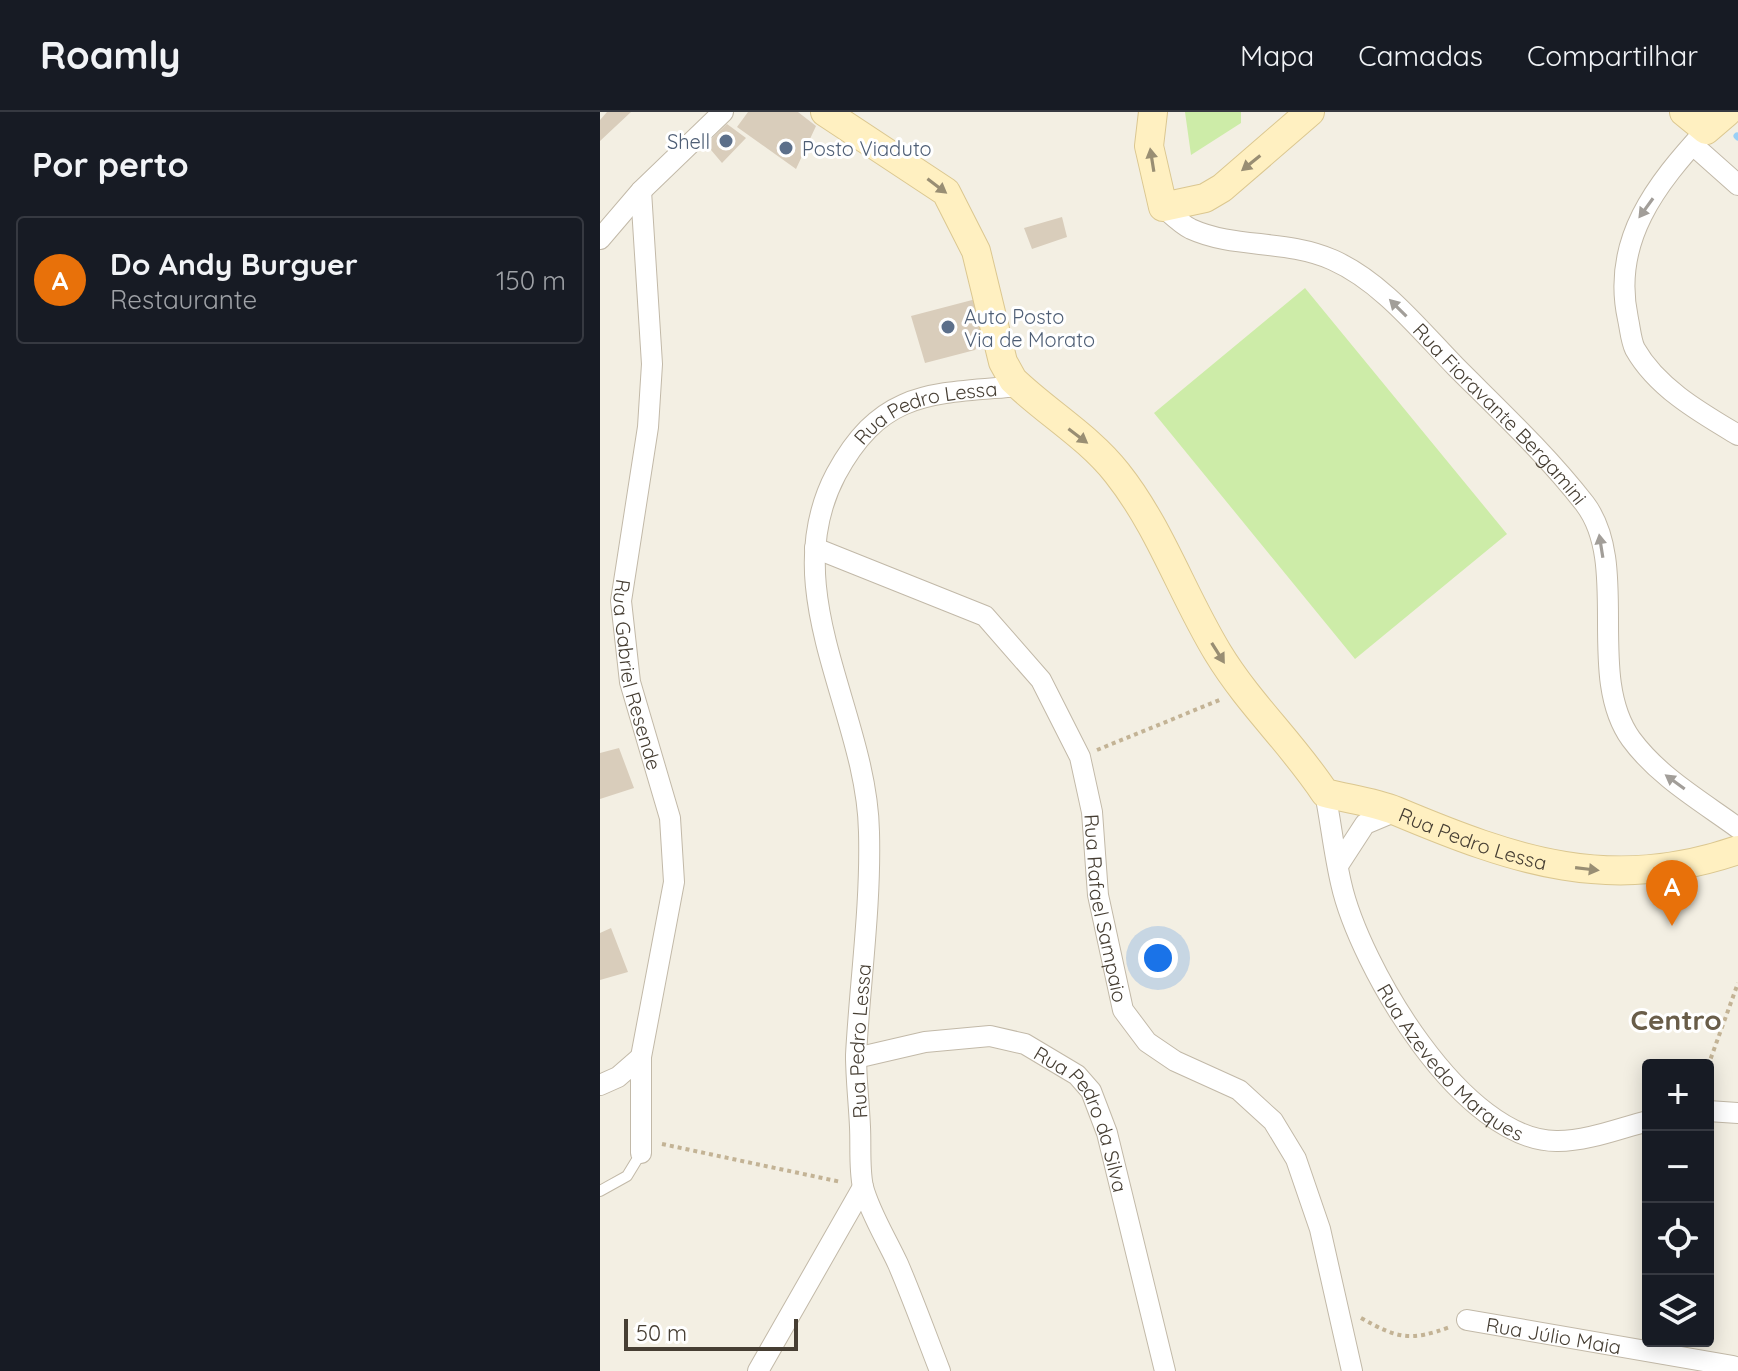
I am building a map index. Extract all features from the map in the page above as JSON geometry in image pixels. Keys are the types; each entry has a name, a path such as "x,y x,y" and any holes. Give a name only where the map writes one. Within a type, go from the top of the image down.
{"main road":[{"path":"825,112 946,192 976,251 1003,362 1019,386"},
{"path":"1153,112 1149,146 1163,207 1205,198 1222,188 1310,112"},
{"path":"1684,112 1709,129"},
{"name":"Rua Pedro Lessa","path":"1019,386 1116,470 1144,509 1206,634 1241,691 1303,760 1325,793 1396,811 1418,823 1469,842 1540,863 1614,872 1664,870 1700,863 1738,850"}],"street":[{"path":"600,239 641,191 723,112"},
{"path":"1738,185 1709,129 1638,218 1625,258 1625,304 1634,348 1672,392 1738,435"},
{"name":"Rua Gabriel Resende","path":"641,191 652,364 648,427 621,601 630,682 670,818 674,870 665,942 641,1057 641,1146"},
{"name":"Rua Fioravante Bergamini","path":"1163,207 1190,228 1225,239 1300,247 1336,262 1368,281 1516,427 1587,507 1598,532 1606,576 1611,690 1630,737 1660,772 1738,828"},
{"name":"Rua Pedro Lessa","path":"940,1371 863,1187 856,1058 869,831 862,770 817,610 815,548 820,512 836,474 866,428 882,415 899,404 941,393 1019,386"},
{"name":"Rua Rafael Sampaio","path":"815,548 985,616 1041,680 1080,757 1092,812 1098,895 1123,1010 1147,1042 1175,1061 1239,1090 1273,1121 1296,1159 1320,1229 1352,1371"},
{"name":"Rua Azevedo Marques","path":"1325,793 1341,884 1355,925 1388,993 1443,1075 1506,1127 1531,1137 1559,1142 1642,1122"},
{"path":"1339,864 1365,824 1396,811"},
{"name":"Rua Pedro da Silva","path":"856,1058 925,1042 990,1036 1025,1044 1077,1075 1091,1091 1107,1133 1165,1371"},
{"path":"600,1085 618,1077 641,1057"},
{"path":"1714,1111 1738,1113"},
{"path":"758,1371 863,1187"},
{"name":"Rua Júlio Maia","path":"1467,1320 1734,1365"}],"lane":[{"path":"600,1191 627,1176 641,1146"}],"path":[{"path":"1080,757 1241,691"},
{"path":"1711,1059 1738,983"},
{"path":"641,1146 863,1187"},
{"path":"1337,1299 1350,1311 1395,1337 1416,1337 1467,1320"}],"green space":[{"path":"1185,112 1241,112 1241,123 1191,155"},
{"path":"1305,288 1507,534 1355,659 1154,413"}],"building":[{"path":"607,112 631,112 600,141 600,120"},
{"name":"Posto Viaduto","path":"748,112 798,112 816,126 796,169 737,127"},
{"name":"Shell","path":"727,124 746,138 722,163 706,144"},
{"path":"1062,217 1067,237 1032,249 1024,228"},
{"name":"Auto Posto Via de Morato","path":"976,299 983,338 975,350 925,363 911,316"},
{"path":"619,748 634,788 600,799 600,753"},
{"path":"611,928 628,972 600,980 600,933"}],"place":[{"name":"Shell","path":"726,141"},
{"name":"Posto Viaduto","path":"786,148"},
{"name":"Auto Posto Via de Morato","path":"948,327"},
{"name":"Do Andy Burguer","path":"1672,926"}],"district":[{"name":"Centro","path":"1676,1019"}]}
